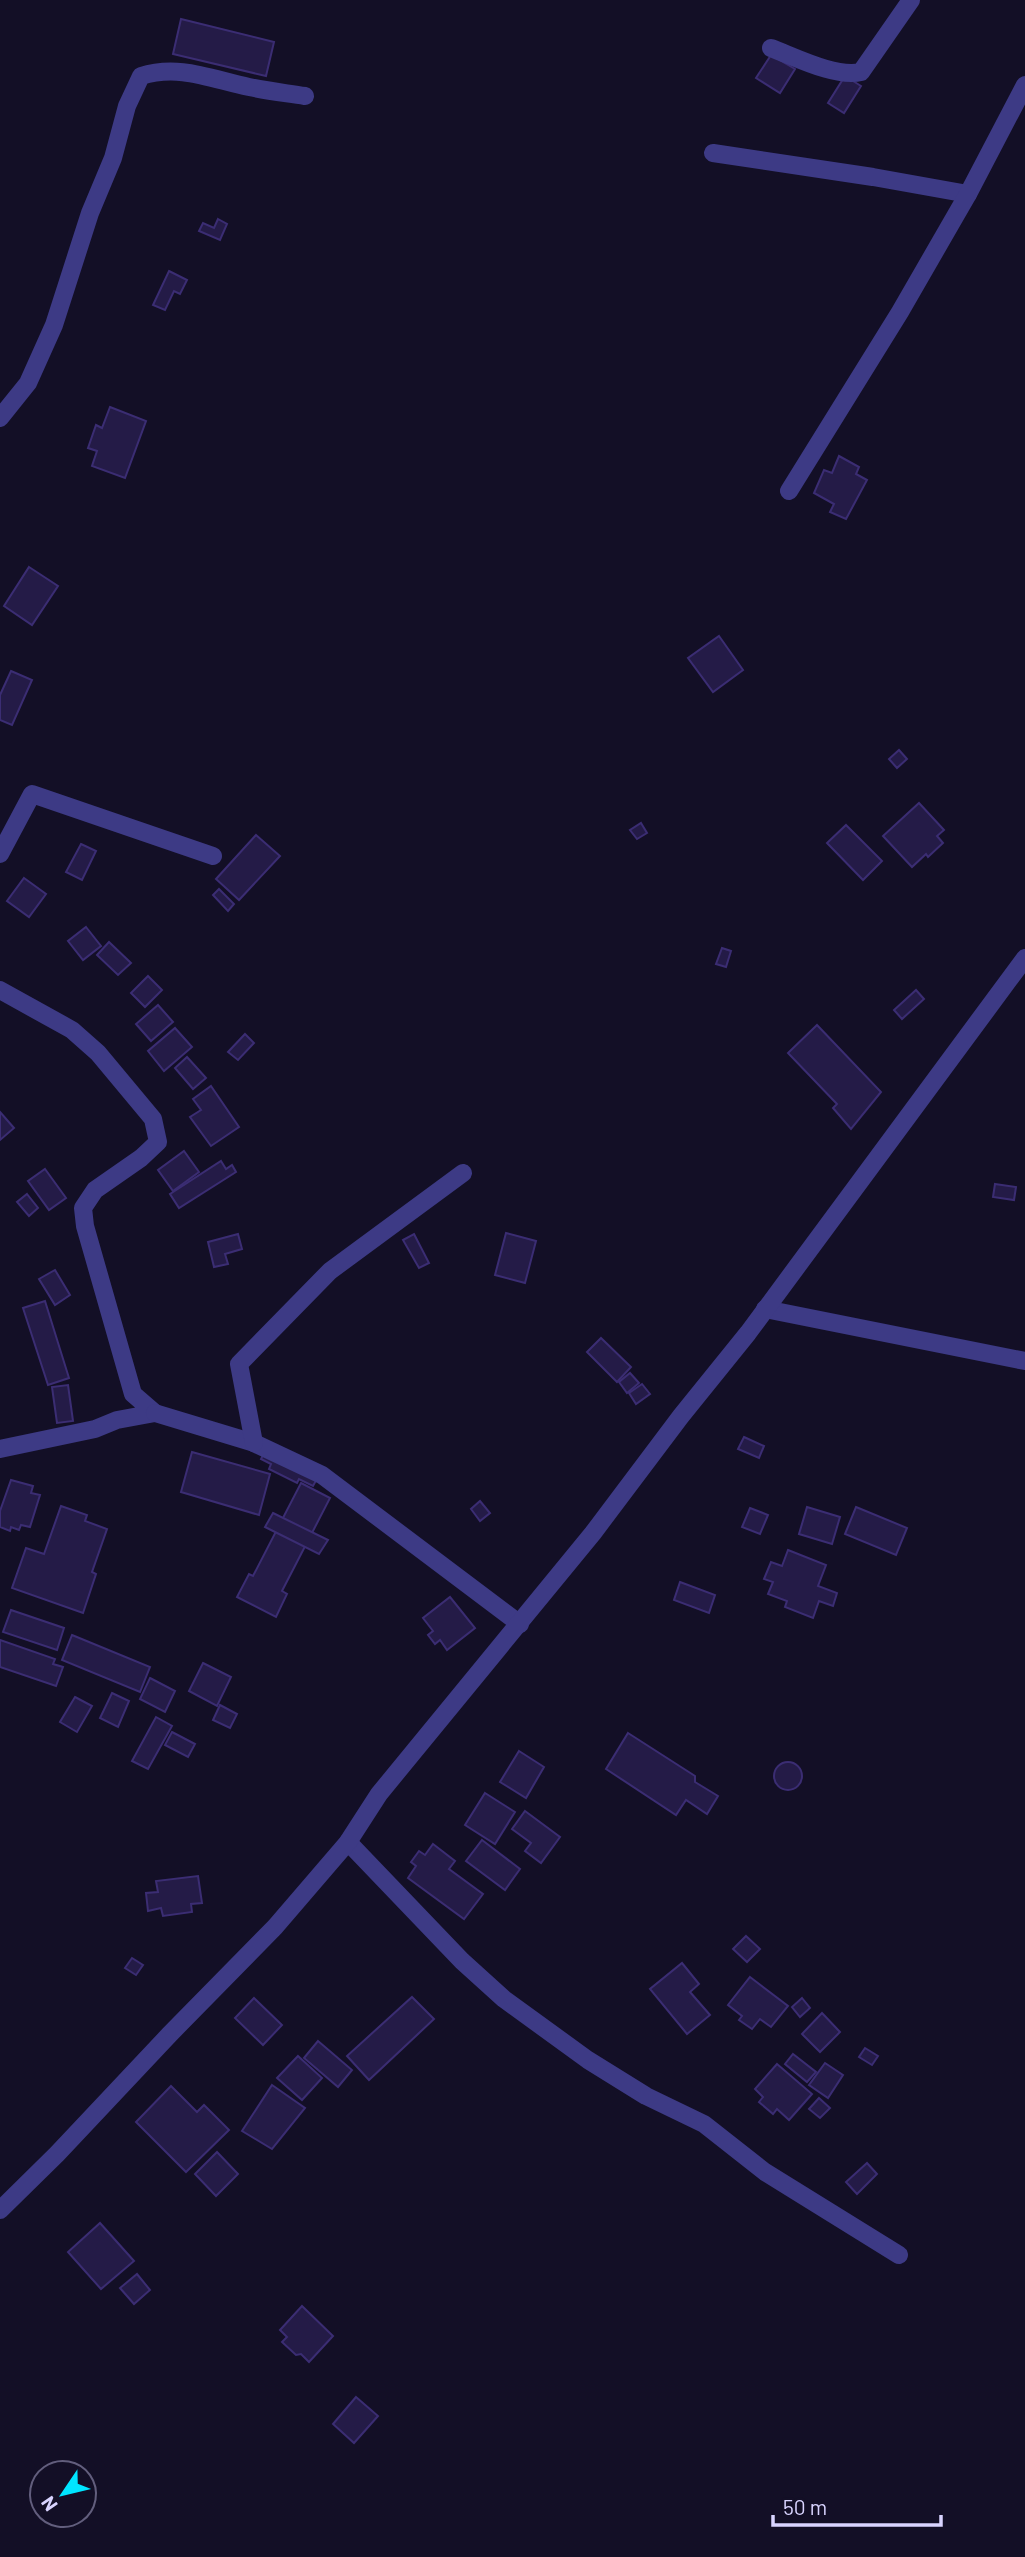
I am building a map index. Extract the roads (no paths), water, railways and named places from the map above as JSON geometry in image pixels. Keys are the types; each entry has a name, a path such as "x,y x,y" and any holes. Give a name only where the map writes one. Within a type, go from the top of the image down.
{"street":[{"path":"771,48 839,71 851,74 861,72 911,0"},
{"path":"0,418 28,383 54,325 90,213 113,158 127,106 141,76 160,70 200,74 250,88 305,96"},
{"path":"789,491 900,312 968,194 1025,85"},
{"path":"713,153 968,194"},
{"path":"0,854 32,794 213,856"},
{"path":"0,2210 275,1927 348,1842 379,1794 593,1533 765,1309 1025,958"},
{"path":"0,990 72,1030 97,1053 153,1119 158,1142 141,1158 95,1190 83,1208 85,1226 133,1394 155,1413 254,1443 322,1475 520,1624"},
{"path":"254,1443 239,1364 330,1271 463,1173"},
{"path":"765,1309 1025,1361"},
{"path":"0,1449 155,1413"},
{"path":"348,1842 462,1961 504,1999 588,2060 646,2096 704,2124 765,2172 899,2255"}]}
